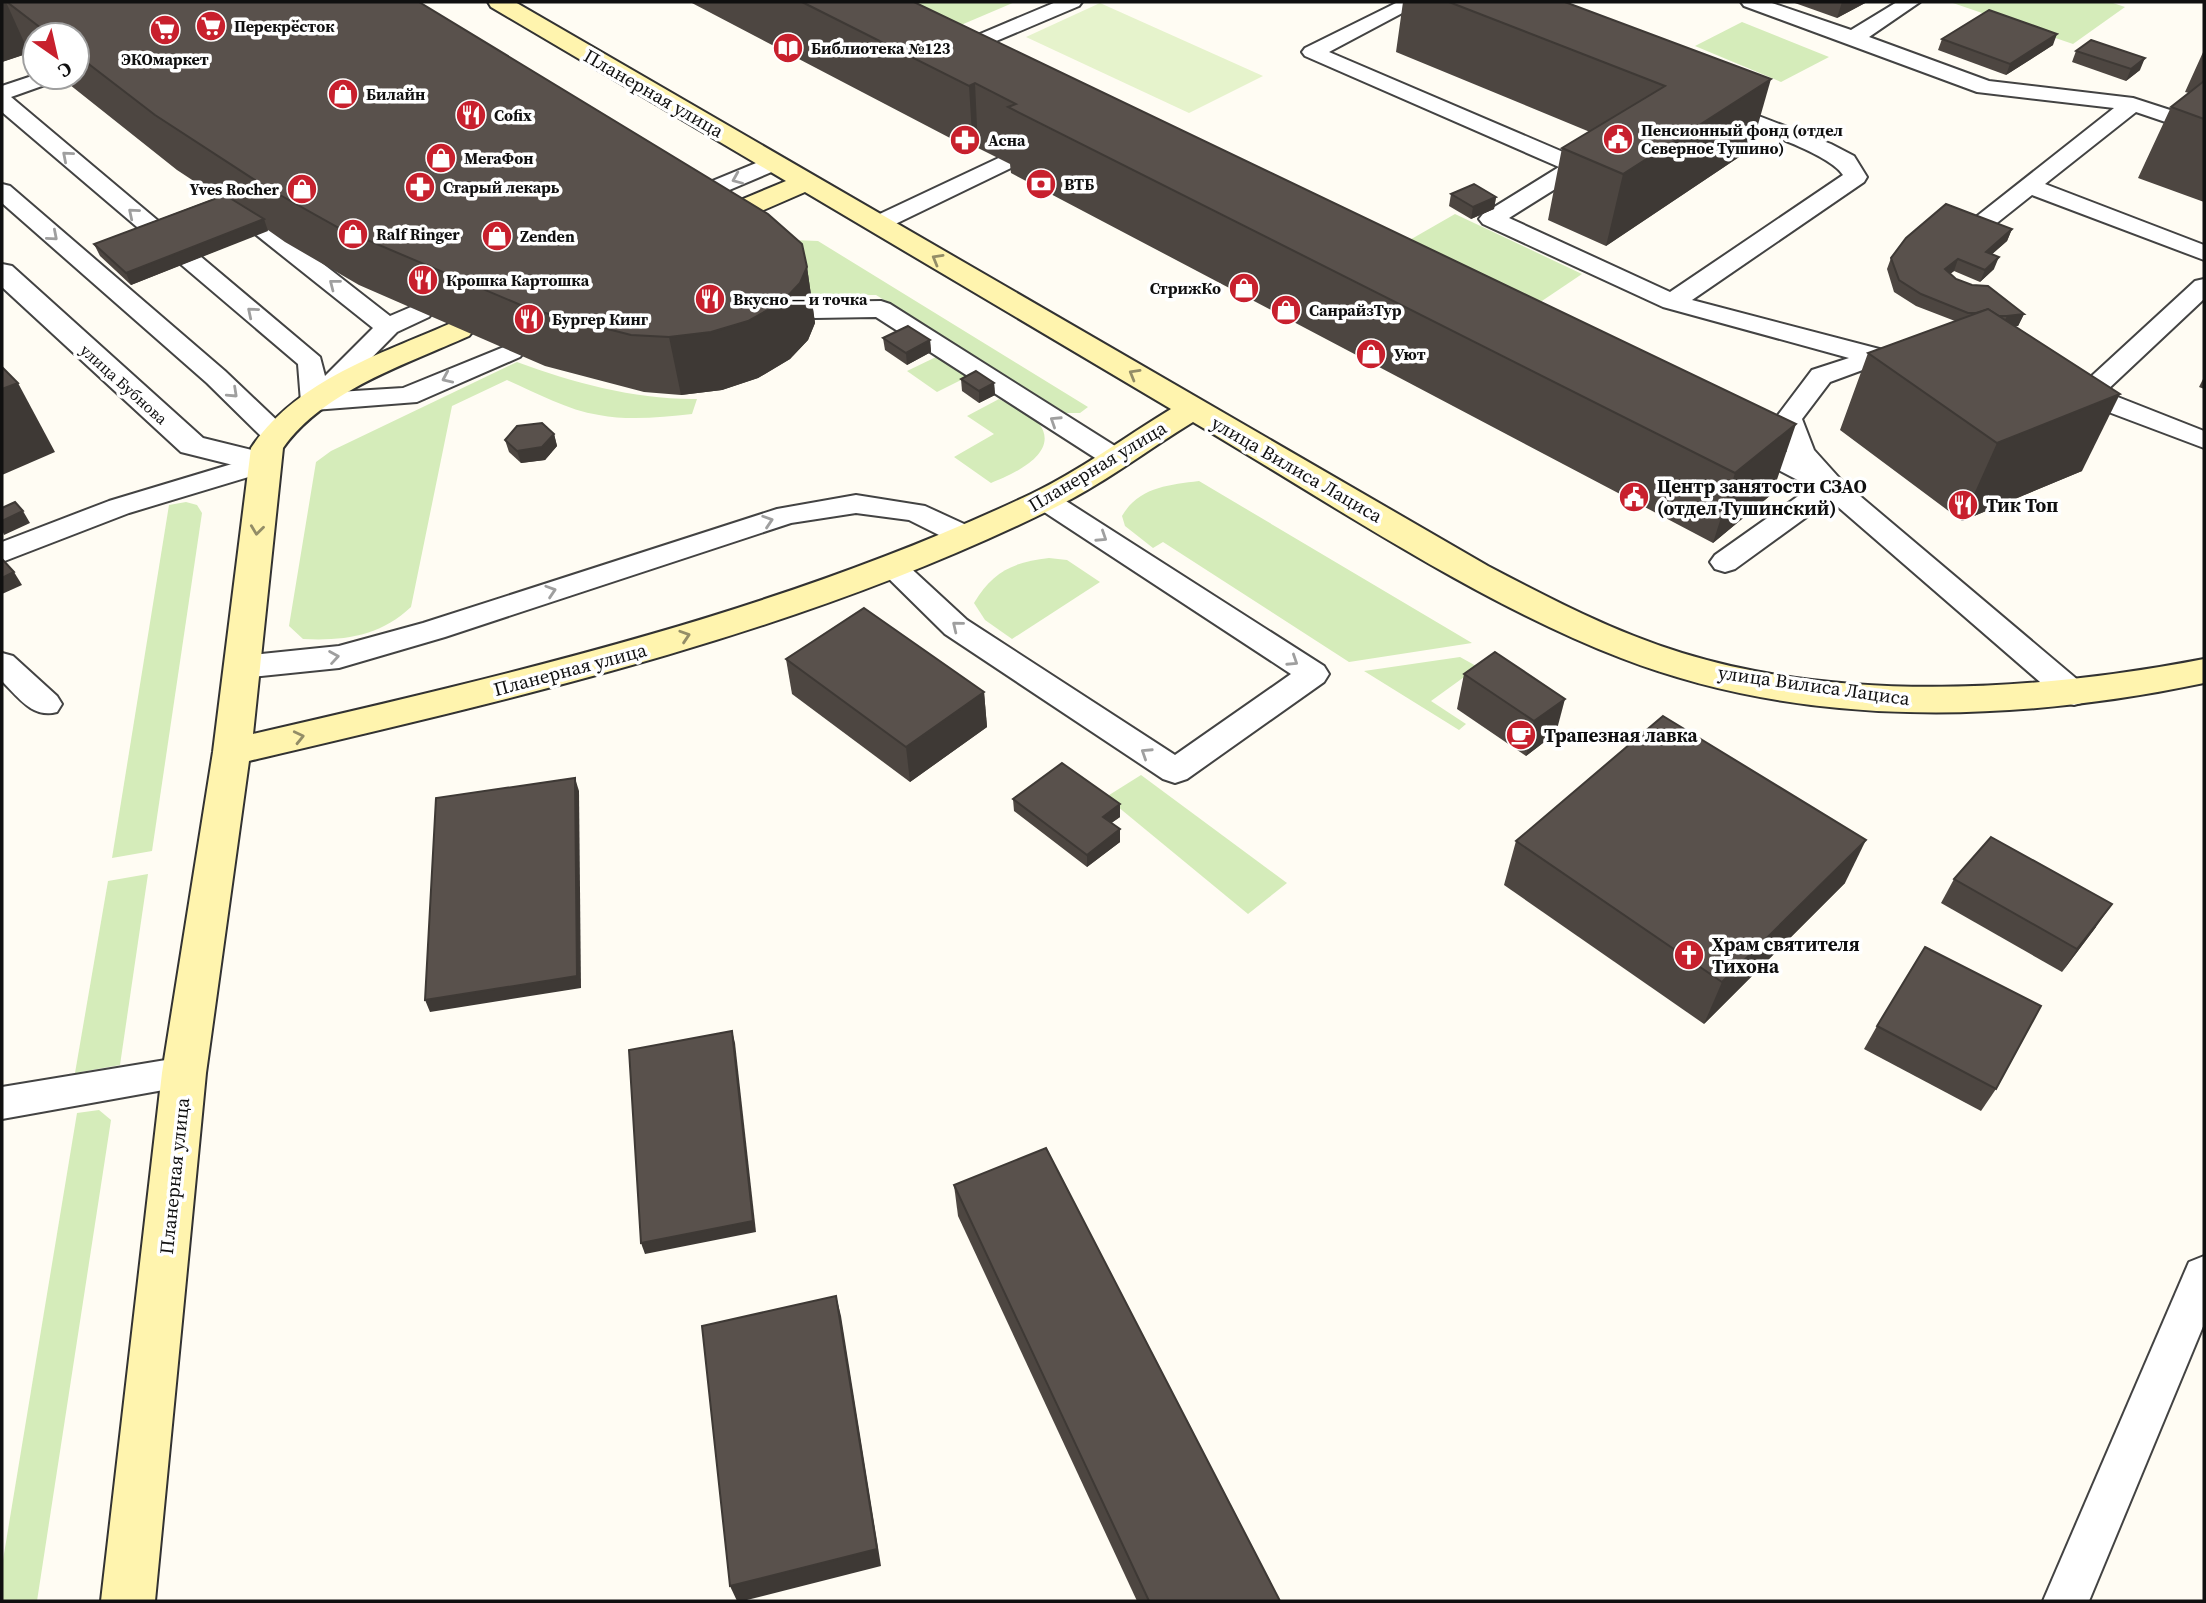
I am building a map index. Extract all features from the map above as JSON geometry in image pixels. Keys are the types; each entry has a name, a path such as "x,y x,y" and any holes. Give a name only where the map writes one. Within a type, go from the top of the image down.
{"main road":[{"name":"Планерная улица","path":"232,752 467,697 630,654 893,568 1045,500 1192,409 499,2"},
{"path":"705,225 806,183"},
{"path":"270,448 314,402 378,366 459,330"},
{"name":"улица Вилиса Лациса","path":"1192,409 1528,603 1582,629 1640,651 1734,678 1840,693 1925,700 2074,694 2138,687 2204,671"},
{"name":"Планерная улица","path":"128,1601 184,1073 232,752 270,448"}],"street":[{"name":"улица Бубнова","path":"2,272 192,445 270,448"}],"lane":[{"path":"968,46 1072,2"},
{"path":"1413,2 1312,52 1576,166 1490,219 1672,302 1872,356 1909,358"},
{"path":"1751,2 1985,87 2133,104 2204,128"},
{"path":"1853,38 1910,2"},
{"path":"945,36 992,58"},
{"path":"2,93 21,87"},
{"path":"1672,302 1856,177 1846,161 1823,149 1693,99"},
{"path":"2,102 311,362 314,402"},
{"path":"1975,229 2133,104"},
{"path":"868,219 996,157"},
{"path":"674,205 773,163"},
{"path":"678,180 701,194"},
{"path":"2029,186 2204,253"},
{"path":"211,188 388,327"},
{"path":"2,191 216,377 270,448 2,553"},
{"path":"2088,394 2204,286"},
{"path":"814,310 881,309 1113,457"},
{"path":"314,402 388,327 420,312"},
{"path":"314,402 408,396 510,352"},
{"path":"1872,356 1821,376 1788,419 1801,453 1831,486 2074,694"},
{"path":"2049,382 2088,394 2204,440"},
{"path":"1719,428 1831,486"},
{"path":"1725,562 1831,486"},
{"path":"893,568 956,627 1175,771 1313,674 1045,500"},
{"path":"242,667 339,657 787,515 856,504 915,512 965,536"},
{"path":"2,664 46,704"},
{"path":"2,1103 184,1073"},
{"path":"2066,1601 2204,1275"}],"green space":[{"path":"911,2 1015,2 961,25"},
{"path":"1950,2 2110,2 2125,7 2073,44"},
{"path":"1100,3 1263,76 1189,113 1026,37"},
{"path":"1742,22 1829,57 1781,82 1695,46"},
{"path":"1455,214 1582,274 1530,309 1401,245"},
{"path":"793,240 818,241 1088,407 1080,413 1066,413 876,295 807,295"},
{"path":"936,357 967,377 937,392 907,371"},
{"path":"517,362 606,389 652,397 697,399 692,414 646,418 611,417 564,405 507,380 452,406 411,607 387,625 361,635 303,639 289,626 316,462 331,451"},
{"path":"999,399 1038,422 1044,433 1044,443 1031,461 991,483 954,457 994,434 967,416"},
{"path":"1199,481 1472,643 1349,662 1163,542 1153,548 1125,526 1122,516 1129,506 1146,493 1165,486"},
{"path":"186,502 197,505 202,513 152,851 112,858 169,505"},
{"path":"1049,558 1067,560 1100,582 1012,639 985,620 974,603 988,583 1014,566"},
{"path":"1460,657 1478,667 1431,701 1466,724 1459,730 1364,671"},
{"path":"1141,775 1287,883 1248,914 1106,797"},
{"path":"148,874 120,1065 75,1073 108,881"},
{"path":"99,1110 111,1120 37,1601 2,1601 2,1566 77,1113"}],"building":[{"path":"7,2 419,2 768,214 802,244 807,267 800,283 782,302 748,321 711,332 669,337 631,335 530,309 339,228 264,186 155,115 91,66 91,21 32,21"},
{"path":"802,2 914,2 1796,424 1735,473 1008,107 1016,104 975,83 969,86"},
{"path":"1449,2 1565,2 1771,79 1623,174 1562,148 1665,86"},
{"path":"1989,10 2057,34 2010,64 1942,39"},
{"path":"2091,40 2145,58 2131,69 2076,51"},
{"path":"2204,81 2204,119 2171,107"},
{"path":"1474,184 1496,197 1473,207 1451,194"},
{"path":"225,195 264,219 126,273 94,244"},
{"path":"1946,204 2012,229 1986,252 1999,257 1985,270 1958,259 1945,269 1956,279 1972,285 1988,286 2024,314 1999,316 1988,309 1968,313 1921,294 1899,280 1891,258 1906,238"},
{"path":"1988,309 2120,394 1997,443 1868,353"},
{"path":"908,326 930,340 906,353 883,338"},
{"path":"2,367 18,383 2,389"},
{"path":"976,371 994,383 979,391 961,379"},
{"path":"542,423 554,434 542,447 517,451 505,440 517,426"},
{"path":"15,502 23,511 2,521 2,508"},
{"path":"2,559 14,572 2,578"},
{"path":"864,608 984,692 906,747 786,659"},
{"path":"1495,652 1565,699 1534,721 1464,674"},
{"name":"Храм святителя Тихона","path":"1663,716 1866,840 1722,982 1516,841"},
{"path":"1062,763 1120,804 1103,817 1120,829 1087,855 1013,799"},
{"path":"575,778 577,976 425,1000 436,798"},
{"path":"1991,837 2112,904 2077,949 1954,879"},
{"path":"1925,947 2041,1006 1996,1089 1877,1026"},
{"path":"732,1031 753,1221 641,1243 629,1050"},
{"path":"1046,1148 1280,1601 1149,1601 954,1185"},
{"path":"836,1296 877,1549 730,1586 702,1326"}],"place":[{"name":"Перекрёсток","path":"211,26"},
{"name":"ЭКОмаркет","path":"165,30"},
{"name":"Библиотека №123","path":"788,48"},
{"name":"Билайн","path":"343,94"},
{"name":"Cofix","path":"471,115"},
{"name":"Пенсионный фонд (отдел Северное Тушино)","path":"1618,139"},
{"name":"Асна","path":"965,140"},
{"name":"МегаФон","path":"441,158"},
{"name":"ВТБ","path":"1041,184"},
{"name":"Старый лекарь","path":"420,187"},
{"name":"Yves Rocher","path":"302,189"},
{"name":"Ralf Ringer","path":"353,234"},
{"name":"Zenden","path":"497,236"},
{"name":"Крошка Картошка","path":"423,280"},
{"name":"СтрижКо","path":"1244,288"},
{"name":"Вкусно — и точка","path":"710,299"},
{"name":"СанрайзТур","path":"1286,310"},
{"name":"Бургер Кинг","path":"529,319"},
{"name":"Уют","path":"1371,354"},
{"name":"Центр занятости СЗАО (отдел Тушинский)","path":"1634,497"},
{"name":"Тик Топ","path":"1963,505"},
{"name":"Трапезная лавка","path":"1521,735"},
{"name":"Храм святителя Тихона","path":"1689,955"}]}
